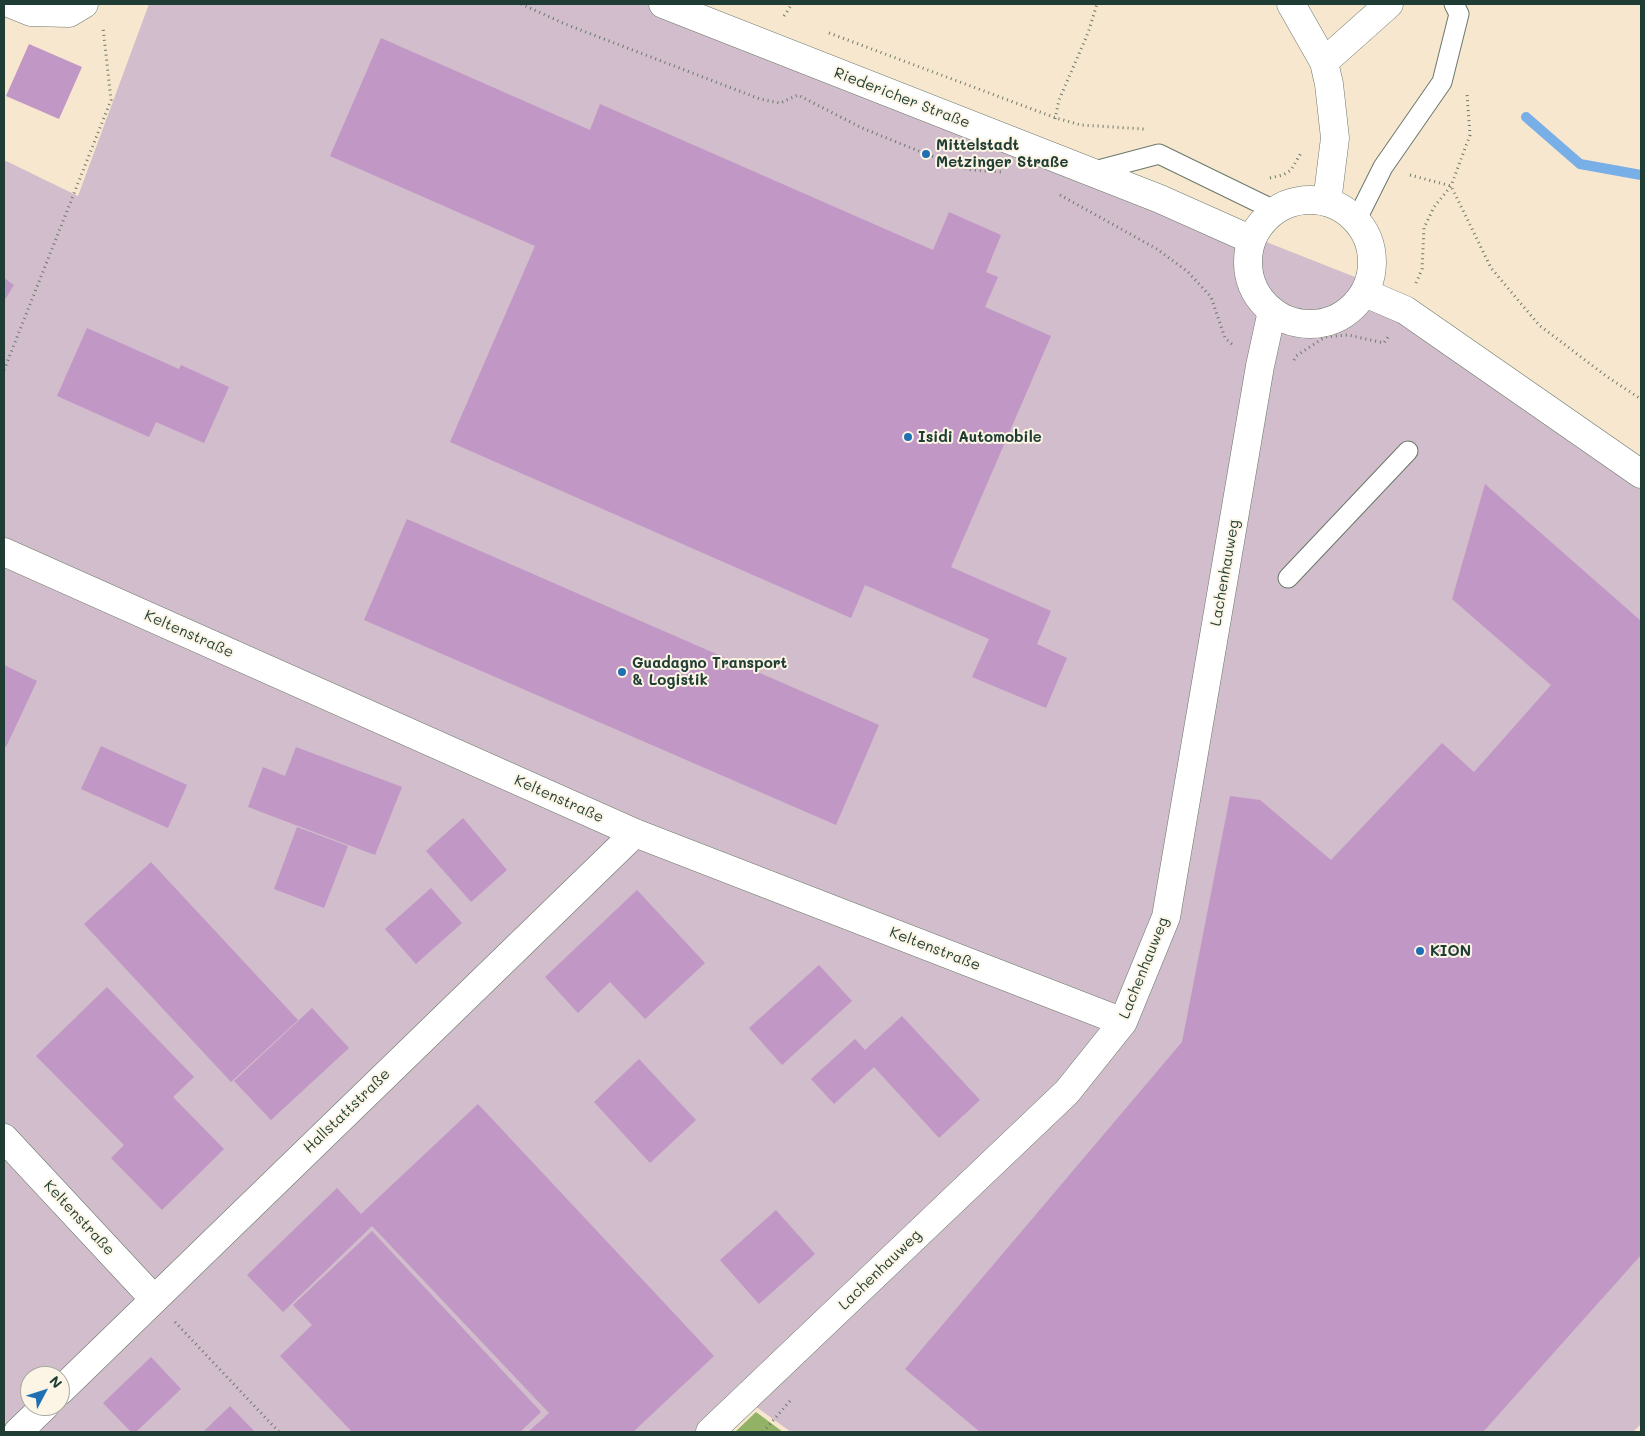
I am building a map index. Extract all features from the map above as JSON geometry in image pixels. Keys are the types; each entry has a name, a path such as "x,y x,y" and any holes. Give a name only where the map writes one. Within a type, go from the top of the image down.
{"street":[{"path":"11,4 31,12 93,13"},
{"name":"Riedericher Straße","path":"663,4 1160,199 1252,240"},
{"path":"1324,62 1389,4"},
{"path":"1296,5 1324,62 1329,84 1335,138 1328,202"},
{"path":"1309,200 1328,202 1356,221 1369,241 1372,269 1365,293 1353,308 1332,321 1312,324 1291,321 1272,311 1254,289 1248,263 1252,240 1262,220 1274,210 1286,204 1309,200"},
{"path":"1365,293 1405,310 1641,474"},
{"name":"Lachenhauweg","path":"710,1432 1067,1092 1123,1022 1166,917 1260,366 1272,311"},
{"name":"Keltenstraße","path":"4,552 635,833 1123,1022"},
{"name":"Hallstattstraße","path":"70,1381 635,833"},
{"name":"Keltenstraße","path":"4,1138 154,1298"},
{"path":"18,1432 35,1416"}],"lane":[{"path":"1356,221 1383,167 1442,82 1459,14 1454,4"},
{"path":"1091,172 1159,154 1274,210"},
{"path":"1288,578 1408,452"}],"path":[{"path":"521,4 564,24 760,99 780,103 798,95 862,128 926,154 971,170 1006,173"},
{"path":"784,16 792,4"},
{"path":"1042,152 1056,118 1060,100 1088,33 1097,4"},
{"path":"4,370 111,100 93,13"},
{"path":"775,13 793,20"},
{"path":"820,30 1056,118 1081,125 1146,129"},
{"path":"1266,179 1283,176 1291,170 1301,153 1332,161"},
{"path":"1383,167 1451,186 1491,268 1539,325 1606,376 1641,399"},
{"path":"1055,192 1157,249 1188,272 1211,297 1225,338 1260,366"},
{"path":"154,1298 279,1432"}],"shaded area":[{"path":"149,4 664,4 1360,279 1641,460 1641,1424 1633,1432 791,1432 755,1406 728,1432 4,1432 4,160 78,196"}],"green space":[{"path":"756,1412 783,1432 735,1432"}],"building":[{"path":"381,38 590,130 600,104 933,250 949,212 1001,235 986,272 998,277 985,307 1051,336 951,567 1051,611 1037,644 1067,658 1046,708 972,677 989,639 865,585 851,618 450,442 535,246 330,156"},
{"path":"29,44 82,67 59,119 6,96"},
{"path":"4,278 14,285 4,301"},
{"path":"87,328 179,369 181,365 229,387 204,443 156,422 149,437 57,396"},
{"name":"KION","path":"1485,484 1641,621 1641,1255 1483,1432 980,1432 905,1369 1182,1042 1230,796 1260,800 1331,860 1442,743 1474,772 1551,685 1452,599"},
{"name":"Guadagno Transport & Logistik","path":"407,519 879,725 836,825 364,620"},
{"path":"4,665 37,681 6,747 4,746"},
{"path":"101,746 187,785 168,828 81,789"},
{"path":"296,747 402,787 375,855 248,807 263,767 285,776"},
{"path":"463,818 507,870 471,902 426,851"},
{"path":"297,827 348,846 324,908 274,889"},
{"path":"151,862 298,1020 231,1082 84,924"},
{"path":"431,888 462,923 416,964 385,929"},
{"path":"637,890 705,963 645,1019 610,982 578,1013 545,977"},
{"path":"819,965 852,1001 782,1065 749,1028"},
{"path":"107,987 194,1077 173,1097 224,1149 162,1210 111,1158 124,1145 36,1056"},
{"path":"312,1008 349,1048 271,1120 234,1081"},
{"path":"902,1016 980,1100 939,1138 874,1067 834,1104 811,1079 855,1039 865,1050"},
{"path":"639,1059 696,1120 650,1163 594,1102"},
{"path":"478,1104 714,1356 633,1432 528,1432 549,1413 372,1226 283,1312 247,1275 337,1188 361,1214"},
{"path":"776,1210 815,1254 759,1304 720,1260"},
{"path":"372,1231 541,1412 520,1432 352,1432 280,1356 312,1325 293,1305"},
{"path":"151,1357 181,1389 136,1432 131,1432 103,1403"},
{"path":"230,1406 255,1432 203,1432"}],"waterway":[{"path":"1526,117 1580,164 1641,175"}],"place":[{"name":"Mittelstadt Metzinger Straße","path":"926,154"},
{"name":"Isidi Automobile","path":"908,437"},
{"name":"Guadagno Transport & Logistik","path":"622,672"},
{"name":"KION","path":"1420,951"}]}
